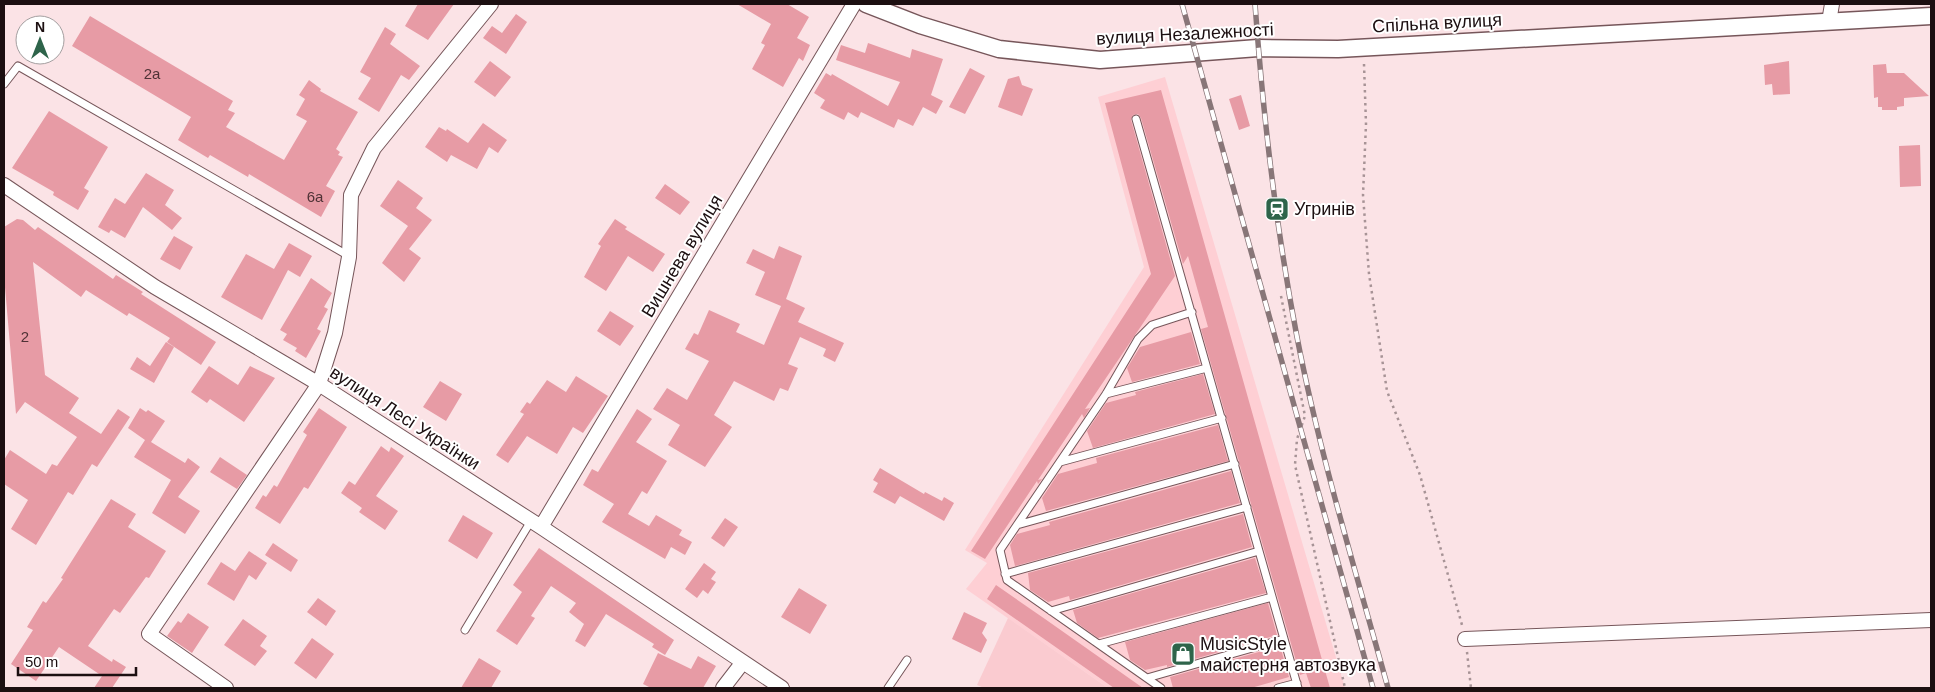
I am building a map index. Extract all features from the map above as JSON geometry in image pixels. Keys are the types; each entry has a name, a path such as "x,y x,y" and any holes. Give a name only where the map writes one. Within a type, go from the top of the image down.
{"street":[{"path":"226,688 149,634 320,384 335,333 349,257 351,195 374,148 491,4"},
{"name":"Вишнева вулиця","path":"536,524 854,4"},
{"name":"вулиця Незалежності","path":"866,4 920,25 1000,49 1100,60 1258,48 1364,47"},
{"path":"1829,22 1832,4"},
{"name":"Спільна вулиця","path":"1364,47 1931,16"},
{"name":"вулиця Лесі Українки","path":"4,185 155,286 320,384 536,524 782,688"},
{"path":"1465,638 1931,620"},
{"path":"723,688 743,662"}],"lane":[{"path":"4,84 18,66 349,257"},
{"path":"1136,119 1297,686 1278,688"},
{"path":"1161,688 1006,580 1000,550 1106,394 1138,339 1152,325 1192,312"},
{"path":"1106,394 1208,368"},
{"path":"1060,462 1222,418"},
{"path":"1017,525 1234,464"},
{"path":"1005,574 1247,507"},
{"path":"465,630 536,524"},
{"path":"1051,612 1259,551"},
{"path":"1099,644 1272,597"},
{"path":"1147,678 1284,638"},
{"path":"888,688 907,660"}],"path":[{"path":"1364,47 1366,124 1363,195 1369,274 1387,391 1420,475 1465,638 1471,688"},
{"path":"1281,296 1305,416 1297,439 1295,465 1345,688"}],"shaded area":[{"path":"1165,77 1345,688 1108,688 966,589 987,563 965,550 1144,267 1098,97"},
{"path":"1008,618 1108,688 984,688 977,685"}],"building":[{"path":"418,4 454,4 428,40 405,26"},
{"path":"737,4 787,4 809,17 797,38 810,45 803,61 799,58 783,87 752,69 765,45 761,43 771,24"},
{"path":"516,14 527,22 506,54 483,38 492,26 502,33"},
{"path":"90,16 233,101 228,110 235,113 226,127 284,160 307,121 296,115 305,99 299,95 309,80 321,89 320,91 358,112 336,149 340,152 338,155 343,157 326,186 335,191 321,217 249,174 248,177 210,155 208,158 178,140 191,117 72,46"},
{"path":"385,27 396,34 390,44 420,66 409,80 401,75 379,112 358,99 371,78 360,72"},
{"path":"868,43 910,58 912,49 943,59 931,95 943,101 936,114 923,107 913,126 898,119 894,128 861,112 858,118 848,112 844,120 820,108 825,100 814,93 826,73 831,76 832,74 888,106 900,82 836,60 841,45 865,53"},
{"path":"490,61 511,77 495,97 474,82"},
{"path":"1789,61 1790,94 1773,95 1772,84 1765,85 1764,65"},
{"path":"1886,64 1887,73 1904,73 1929,96 1904,98 1904,106 1897,107 1897,110 1882,110 1882,107 1878,107 1878,97 1874,98 1873,65"},
{"path":"970,68 985,76 965,114 949,107"},
{"path":"1019,76 1022,85 1033,89 1022,116 998,107 1008,79"},
{"path":"1161,90 1330,688 1311,688 1306,673 1300,675 1201,329 1208,327 1188,256 1183,264 1141,118 1138,114 1133,115 1131,120 1175,276 1085,409 1090,408 1084,418 1082,414 1038,480 1042,479 1038,484 1037,481 985,559 971,551 1151,274 1105,103"},
{"path":"1241,95 1250,126 1239,130 1229,99"},
{"path":"49,111 108,147 84,188 89,191 78,210 53,195 54,192 12,168"},
{"path":"483,123 507,140 498,153 489,147 477,169 451,155 447,162 425,147 439,127 446,131 447,129 468,143"},
{"path":"1920,145 1921,186 1900,187 1899,146"},
{"path":"146,173 174,190 165,205 182,218 172,230 143,207 125,238 111,230 109,233 98,227 115,198 125,204"},
{"path":"398,180 423,198 416,208 432,220 409,249 421,258 404,282 382,263 408,226 380,206"},
{"path":"665,184 690,202 680,215 655,198"},
{"path":"17,219 23,220 35,230 38,227 113,279 116,275 143,292 141,294 216,342 201,365 167,342 170,338 129,313 127,316 86,290 81,297 33,262 45,375 79,398 69,413 101,434 118,409 130,417 97,467 92,464 73,495 68,492 36,545 11,529 28,500 4,484 4,460 10,450 46,474 52,464 57,466 77,437 25,402 16,414 4,276 4,227"},
{"path":"615,219 627,227 625,229 665,254 653,272 628,256 606,291 584,277 601,246 598,244"},
{"path":"174,236 193,247 180,270 160,259"},
{"path":"289,243 312,256 300,277 288,270 262,320 221,297 246,254 274,269"},
{"path":"779,246 802,256 786,299 805,308 798,322 844,343 835,362 823,356 826,349 800,337 788,364 798,368 788,391 780,388 774,401 734,381 714,415 732,427 705,467 668,445 680,425 653,409 667,388 687,400 709,361 685,349 694,333 698,335 709,310 740,324 736,332 764,345 781,306 755,295 765,272 746,263 753,249 774,259"},
{"path":"311,278 332,293 324,307 328,309 317,329 321,331 306,358 295,351 297,348 283,340 287,334 280,330"},
{"path":"610,311 634,326 620,346 597,331"},
{"path":"1191,332 1200,364 1132,382 1127,368 1140,347"},
{"path":"166,342 174,347 154,383 130,369 137,357 150,366"},
{"path":"209,366 238,385 250,366 275,378 244,422 210,399 207,403 191,392"},
{"path":"1203,374 1215,414 1093,448 1087,431 1106,403 1136,395 1135,392"},
{"path":"576,376 608,396 583,433 573,427 557,454 527,436 508,463 496,455 524,414 520,412 527,402 530,404 547,380 566,392"},
{"path":"440,381 462,394 446,421 423,407"},
{"path":"140,408 146,412 148,410 165,421 151,442 185,463 188,458 200,467 178,497 200,511 185,534 152,513 171,480 134,457 145,440 128,428"},
{"path":"319,408 347,427 308,489 304,487 280,524 255,508 263,495 266,497 274,485 277,487 307,435 303,432"},
{"path":"637,409 652,419 636,442 667,461 647,494 642,491 628,514 649,526 656,515 682,530 679,535 692,542 685,555 671,547 665,559 602,522 614,504 583,485 592,469 598,472"},
{"path":"1218,425 1228,461 1046,511 1042,498 1058,474 1097,463 1096,458"},
{"path":"381,446 389,452 391,447 404,456 376,496 398,511 385,530 359,512 362,508 341,493 349,481 355,485"},
{"path":"220,457 247,475 237,489 210,472"},
{"path":"880,468 924,494 925,492 942,501 944,497 954,503 944,521 900,496 895,504 873,492 878,483 873,480"},
{"path":"1231,471 1240,503 1015,566 1010,545 1017,534 1050,525 1049,522"},
{"path":"111,499 136,514 128,527 166,551 149,578 146,577 120,613 114,609 88,646 112,662 113,659 126,667 112,688 94,688 102,676 59,647 36,681 11,664 33,630 27,627 43,601 46,603 63,579 61,578"},
{"path":"1243,514 1252,547 1070,600 1069,596 1048,602 1030,590 1028,573"},
{"path":"463,515 493,533 477,559 448,541"},
{"path":"725,518 738,527 724,547 711,538"},
{"path":"273,543 298,560 291,572 265,555"},
{"path":"539,548 674,640 665,655 652,647 654,644 606,614 585,647 575,641 584,624 569,612 576,603 551,586 531,616 535,618 517,645 496,631 522,592 513,585"},
{"path":"249,551 267,563 256,580 249,575 234,601 207,584 221,562 235,571"},
{"path":"1255,558 1266,593 1098,638 1077,623 1073,610"},
{"path":"704,563 716,572 711,579 716,582 708,594 703,590 697,598 685,589"},
{"path":"996,585 1143,688 1114,688 987,599"},
{"path":"799,588 827,605 810,634 781,617"},
{"path":"318,598 336,611 326,626 307,612"},
{"path":"1268,603 1277,635 1167,667 1167,665 1145,670 1130,660 1125,642"},
{"path":"964,612 987,623 982,633 987,640 981,653 952,639"},
{"path":"188,613 209,627 192,653 167,636 178,621 181,623"},
{"path":"243,619 267,636 260,646 267,651 255,666 224,645"},
{"path":"312,638 334,654 316,679 294,663"},
{"path":"1280,646 1289,677 1251,688 1173,688 1170,677"},
{"path":"658,653 691,669 698,656 716,666 703,688 651,688 643,684"},
{"path":"479,658 501,671 491,688 461,688"}],"railway":[{"path":"1182,4 1373,688"},
{"path":"1255,4 1271,171 1289,296 1306,381 1327,470 1388,688"}],"place":[{"name":"Угринів","path":"1277,209"},
{"name":"MusicStyle майстерня автозвука","path":"1183,654"}]}
